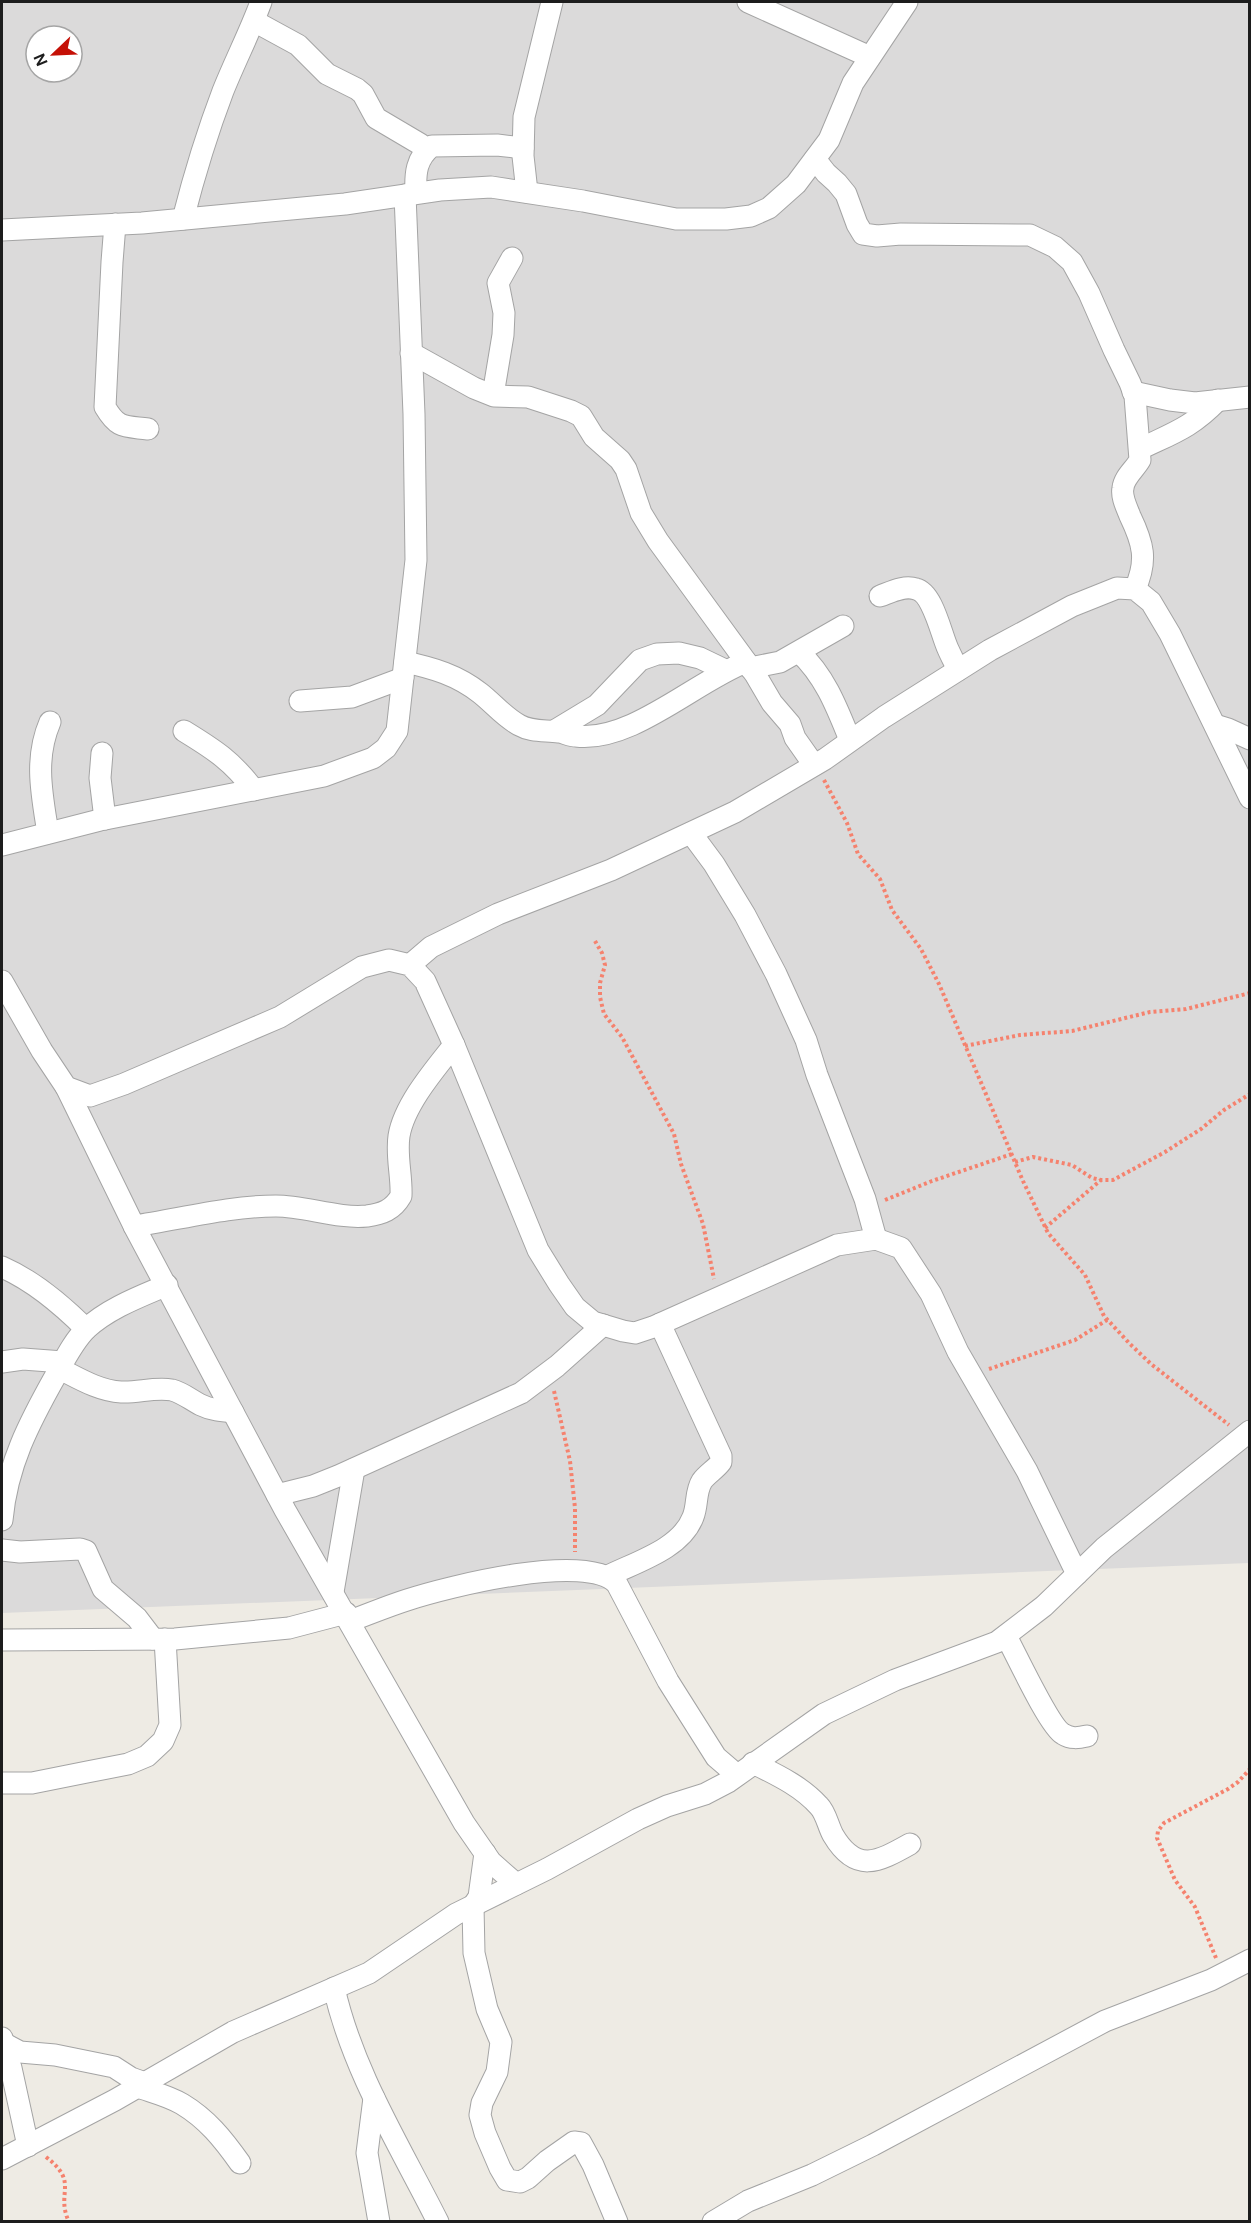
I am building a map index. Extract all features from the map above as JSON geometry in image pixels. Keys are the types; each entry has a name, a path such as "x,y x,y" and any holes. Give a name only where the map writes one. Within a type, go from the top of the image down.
{"street":[{"path":"527,192 523,148 524,117 552,2"},
{"path":"748,2 870,57"},
{"path":"2,230 183,219 345,204 410,194 491,187 676,219 726,219 751,216 769,208 796,184 815,159 828,140 854,83 907,2"},
{"path":"183,219 194,177 224,90 257,11 298,45 327,74 363,94 376,118 427,150"},
{"path":"2,845 105,819 324,776 373,758 386,748 397,731 416,560 410,194 421,157 427,150 439,145 497,145 523,148"},
{"path":"815,159 846,194 863,234 877,236 901,234 1030,235 1055,247 1072,262 1089,293 1134,392 1140,460 1122,489 1144,561 1142,575 1135,589"},
{"path":"115,224 105,407 114,421 119,424 148,429"},
{"path":"492,395 503,335 504,313 498,283 512,258"},
{"path":"411,353 474,388 492,395 528,397 581,416 594,437 620,460 626,469 641,513 658,541 789,724 795,738 813,765"},
{"path":"1134,392 1195,403 1250,397"},
{"path":"1140,449 1182,431 1218,400"},
{"path":"410,964 431,947 498,914 611,870 735,812 813,765 990,650 1072,606 1117,588 1135,589 1151,602 1232,731 1250,798"},
{"path":"880,596 902,589 920,590 933,609 958,670"},
{"path":"300,701 352,697 404,670 438,669 461,679 481,693 516,724 528,730 554,731 577,736 598,735 625,728 725,670 780,662 843,626"},
{"path":"799,652 813,665 827,687 850,740"},
{"path":"554,731 597,705 640,660 657,654 679,653 700,658 725,670"},
{"path":"1232,731 1250,719"},
{"path":"48,833 40,774 41,752 50,722"},
{"path":"184,731 220,753 254,790"},
{"path":"102,753 100,778 105,819"},
{"path":"691,833 714,864 745,915 776,974 806,1040 868,1208 876,1239"},
{"path":"66,1087 90,1096 124,1084 280,1017 362,967 389,960 410,964 425,981 454,1045 538,1250 575,1308 592,1322 636,1333 837,1245 876,1239 901,1248 931,1294 958,1352 1027,1471 1077,1574"},
{"path":"2,981 42,1051 66,1087 134,1226 277,1494 464,1823 491,1862 516,1884"},
{"path":"134,1226 233,1209 276,1206 364,1216 388,1211 396,1205 401,1196 399,1137 403,1120 436,1068 454,1045"},
{"path":"2,1267 20,1275 37,1287 62,1306 86,1329"},
{"path":"2,1520 11,1467 32,1418 72,1345 86,1329 106,1313 166,1285"},
{"path":"608,1576 656,1554 669,1546 687,1528 693,1518 698,1488 703,1479 721,1462 722,1456 660,1324"},
{"path":"277,1494 313,1486 521,1393 603,1325"},
{"path":"2,1362 23,1359 61,1365 85,1382 105,1389 121,1392 169,1390 179,1392 209,1408 233,1412"},
{"path":"2,2159 141,2085 233,2032 369,1973 456,1914 638,1819 667,1806 705,1794 824,1714 865,1693 997,1642 1044,1606 1104,1548 1248,1438"},
{"path":"333,1592 354,1469"},
{"path":"2,1550 20,1552 80,1549 86,1551 104,1589 159,1639 170,1725 163,1741 147,1756 128,1764 32,1783 2,1784"},
{"path":"2,1640 159,1639 289,1628 348,1617 460,1585 550,1571 600,1572 617,1584 668,1681 716,1757 801,1789 821,1807 833,1835 853,1858 866,1862 883,1859 910,1844"},
{"path":"1006,1636 1056,1729 1069,1737 1087,1736"},
{"path":"485,1853 479,1897 473,1906 474,1953 487,2009 501,2042 497,2072 482,2103 480,2115 485,2133 507,2180 520,2182 562,2149 578,2142 583,2146 593,2165 616,2222"},
{"path":"713,2222 748,2201 812,2175 873,2145 1105,2021 1211,1980 1250,1960"},
{"path":"334,1988 339,2012 358,2064 438,2222"},
{"path":"2,2041 20,2052 55,2055 114,2067 141,2085 180,2103 205,2120 220,2135 240,2163"},
{"path":"2,2041 30,2144"},
{"path":"375,2098 367,2153 379,2222"}],"path":[{"path":"813,765 820,773 843,816 858,854 880,879 892,910 921,949 1045,1228 1085,1275 1107,1320 1151,1364 1248,1438"},
{"path":"595,941 602,953 605,965 600,1003 604,1014 622,1037 674,1134 681,1164 704,1224 714,1280 720,1297"},
{"path":"965,1046 1020,1035 1072,1031 1150,1012 1186,1009 1250,993"},
{"path":"1015,1162 1033,1157 1072,1165 1092,1178 1113,1180 1165,1152 1250,1094"},
{"path":"868,1208 932,1181 1012,1154"},
{"path":"1045,1228 1101,1180"},
{"path":"971,1375 1075,1340 1107,1320"},
{"path":"549,1372 570,1461 575,1508 574,1544 577,1571"},
{"path":"1226,1972 1218,1964 1216,1952 1195,1907 1175,1881 1157,1838 1158,1831 1164,1823 1228,1789 1250,1769"},
{"path":"30,2144 62,2171 66,2185 64,2212 69,2222"}],"shaded area":[{"path":"2,2 1249,2 1249,1563 2,1613"}]}
